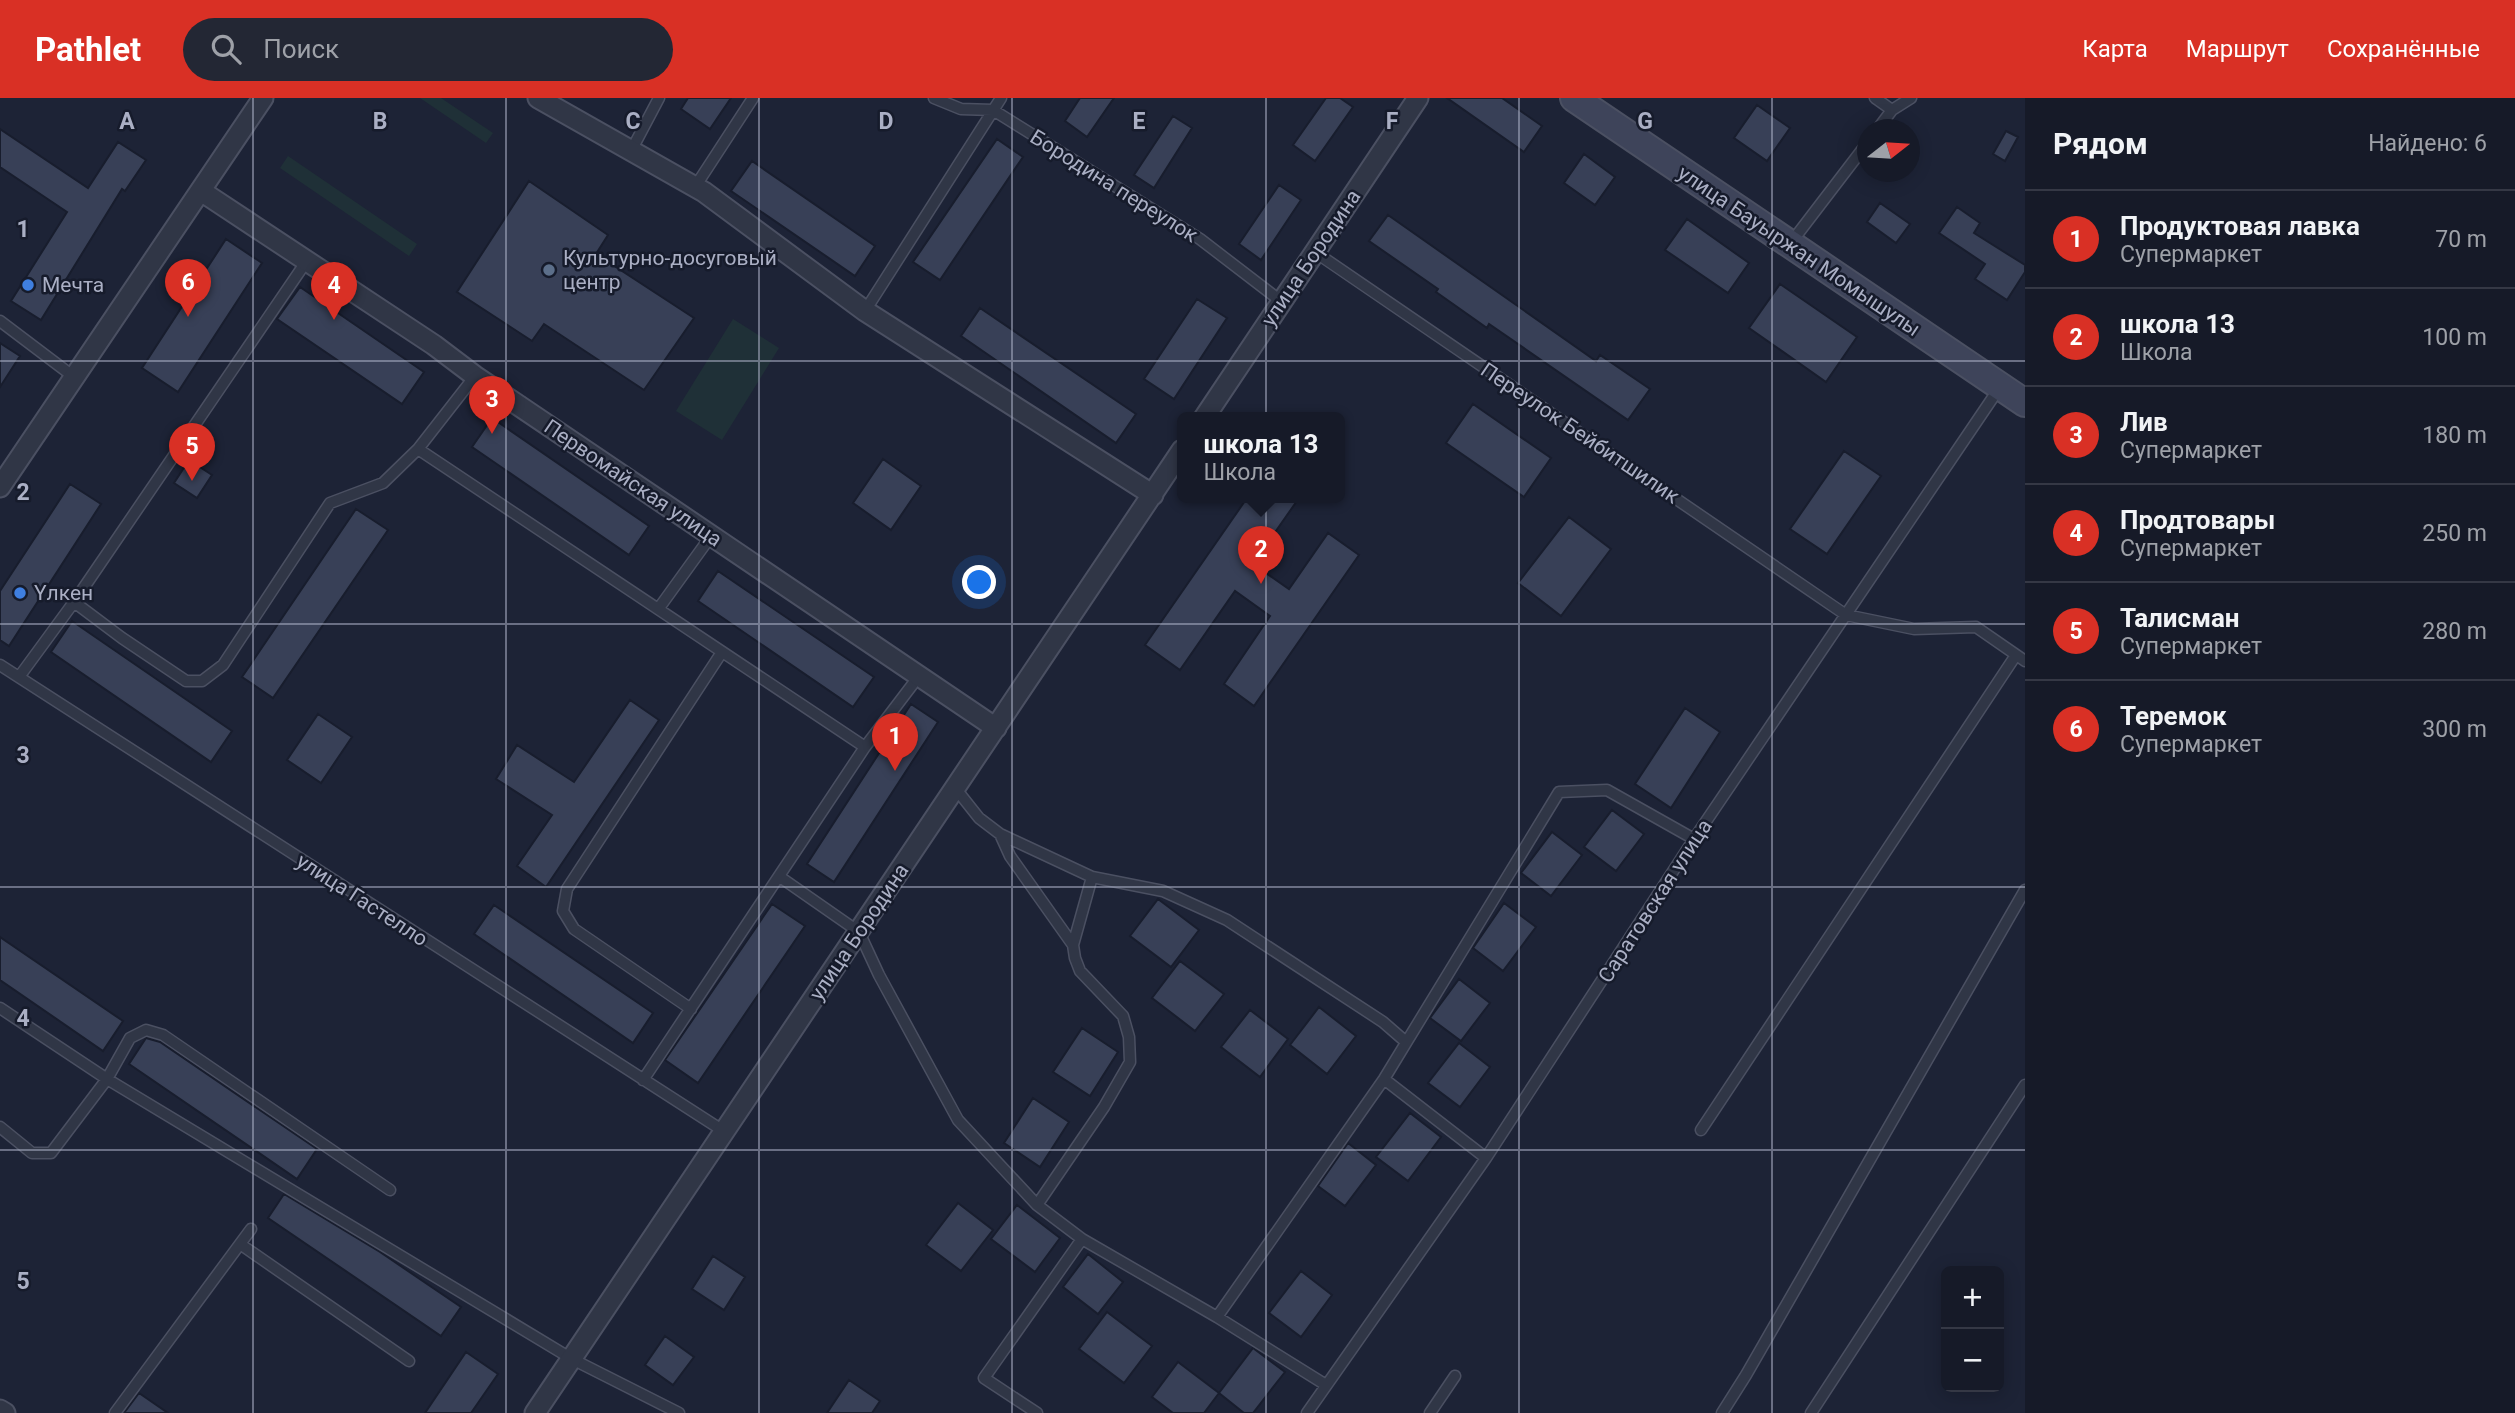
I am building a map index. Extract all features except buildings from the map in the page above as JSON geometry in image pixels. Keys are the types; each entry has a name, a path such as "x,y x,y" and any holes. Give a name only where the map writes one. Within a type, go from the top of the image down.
{"street":[{"path":"0,487 263,98"},
{"path":"538,98 695,187 865,311 1153,495"},
{"name":"улица Бородина","path":"1208,412 1418,98"},
{"name":"улица Бауыржан Момышулы","path":"1574,98 2025,403"},
{"name":"Первомайская улица","path":"201,191 435,345 475,376 996,728"},
{"name":"улица Бородина","path":"535,1413 1177,458"},
{"path":"0,1410 5,1413"}],"lane":[{"path":"631,151 659,98"},
{"path":"695,187 753,98"},
{"name":"Бородина переулок","path":"934,98 961,109 993,110 1200,239 1282,302"},
{"path":"865,311 1001,98"},
{"path":"1875,98 1892,110"},
{"path":"1885,119 1892,110 1911,98"},
{"path":"1789,244 1857,155"},
{"name":"Переулок Бейбитшилик","path":"1315,252 1846,615"},
{"path":"19,677 74,602 306,262"},
{"path":"0,321 74,377"},
{"path":"74,602 186,681 202,681 223,665 331,503 383,483 418,449 475,376"},
{"name":"Саратовская улица","path":"1307,1413 1486,1158 1695,839 2000,386"},
{"path":"418,449 865,747"},
{"path":"659,608 712,536"},
{"path":"1846,615 1914,629 1976,628 2025,662"},
{"path":"691,1009 574,929 563,911 567,890 722,652"},
{"path":"1701,1130 2016,654"},
{"name":"улица Гастелло","path":"0,665 725,1132"},
{"path":"643,1080 865,747 919,676"},
{"path":"956,789 979,818 1000,834 1092,877 1163,891 1227,920 1383,1022 1406,1042"},
{"path":"1217,1317 1384,1079 1559,792 1607,790 1695,839"},
{"path":"1000,834 1010,856 1033,891 1073,945 1080,971 1123,1016 1129,1037 1130,1062 1104,1107 1037,1205"},
{"path":"780,877 859,932 891,998 958,1120 1037,1205 1082,1239 1217,1317 1326,1385"},
{"path":"1073,945 1092,877"},
{"path":"1722,1413 1754,1363 2025,890"},
{"path":"0,1008 107,1079 572,1359 680,1413"},
{"path":"0,1126 32,1153 51,1153 107,1079 130,1038 146,1030 163,1035 390,1190"},
{"path":"1384,1079 1486,1158"},
{"path":"1811,1413 2025,1085"},
{"path":"115,1413 251,1229"},
{"path":"1037,1413 984,1378 1082,1239"},
{"path":"240,1244 409,1361"},
{"path":"1430,1413 1455,1376"}],"shaded area":[{"path":"420,98 441,98 493,133 486,143"},
{"path":"288,156 417,244 409,256 280,168"},
{"path":"733,319 779,348 722,440 676,411"}],"place":[{"name":"Культурно-досуговый центр","path":"549,270"},
{"name":"Мечта","path":"28,285"},
{"name":"Теремок","path":"188,317"},
{"name":"Продтовары","path":"334,320"},
{"name":"Лив","path":"492,434"},
{"name":"Талисман","path":"192,481"},
{"name":"школа 13","path":"1261,584"},
{"name":"Yлкен","path":"20,593"},
{"name":"Продуктовая лавка","path":"895,771"}]}
